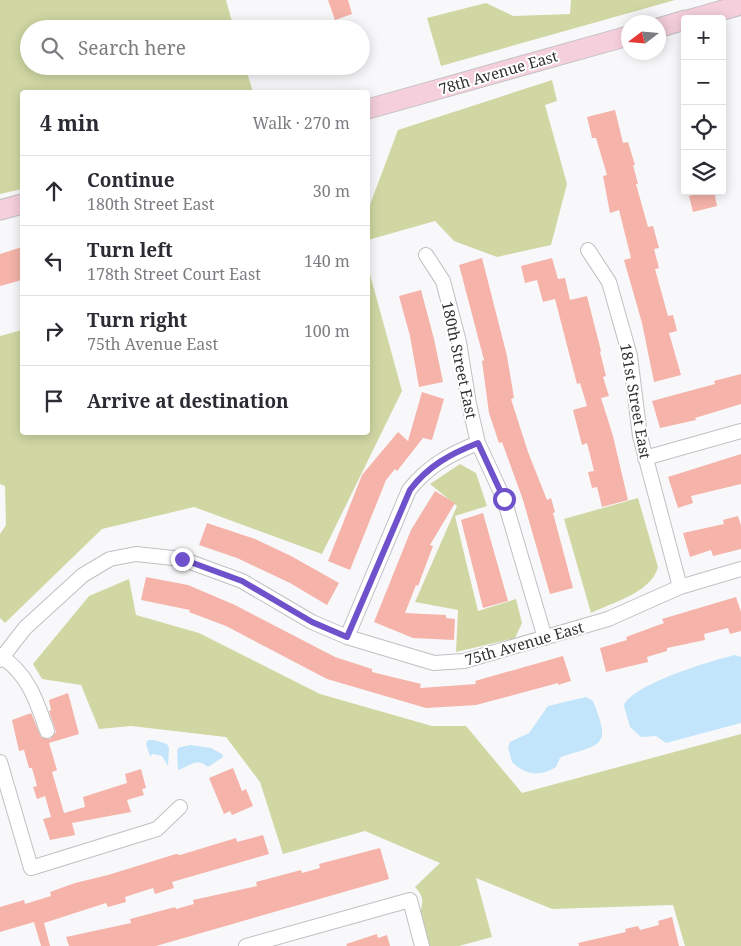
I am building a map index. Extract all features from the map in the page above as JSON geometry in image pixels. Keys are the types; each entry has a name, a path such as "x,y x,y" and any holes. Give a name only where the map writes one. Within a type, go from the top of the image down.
{"street":[{"path":"705,15 741,5"},
{"path":"666,26 681,21"},
{"name":"78th Avenue East","path":"370,108 621,38"},
{"path":"0,210 20,205"},
{"name":"181st Street East","path":"588,250 608,282 630,356 640,436 680,586"},
{"name":"180th Street East","path":"426,255 442,281 460,342 469,404 478,443 504,499 545,638"},
{"path":"645,458 741,431"},
{"path":"347,637 410,490 420,476 436,463 478,443"},
{"name":"75th Avenue East","path":"1,657 24,628 82,575 110,560 136,554 182,559 242,581 312,622 347,637 434,664 464,661 608,619 680,586 741,569"},
{"path":"1,657 26,680 35,694 47,731"},
{"path":"0,762 31,868 157,829 180,807"},
{"path":"246,946 288,940 410,900 422,946"}],"green space":[{"path":"0,0 226,0 232,20 20,20 20,75 248,75 252,90 20,90 20,189 0,194"},
{"path":"571,0 675,0 441,66 427,18 486,3 513,16 570,14"},
{"path":"552,80 557,101 545,105 567,184 551,245 497,257 454,241 435,221 370,239 370,205 398,130"},
{"path":"370,274 402,391 322,554 194,507 102,529 5,623 0,618 0,534 6,525 5,486 0,484 0,336 20,331 20,435 370,435"},
{"path":"460,464 476,473 487,506 455,516 478,611 516,599 522,623 515,638 456,652 458,610 415,602 457,506 430,484"},
{"path":"638,498 658,567 648,584 640,590 591,613 564,519"},
{"path":"129,579 136,615 199,633 320,694 432,726 466,726 522,793 741,734 741,946 685,946 673,905 552,909 476,878 492,937 459,946 429,946 421,918 422,899 415,887 440,863 365,831 283,854 260,782 226,737 131,726 99,729 81,685 42,679 33,664 89,596"}],"water":[{"path":"735,655 741,657 741,723 666,743 656,736 641,737 630,727 624,706 630,698 641,690 674,674"},
{"path":"586,697 593,701 601,726 602,734 600,740 595,745 563,756 556,767 544,772 527,772 512,762 508,747 510,742 529,733 548,706"},
{"path":"148,740 167,744 169,748 168,766 162,756 153,754 150,756 146,744"},
{"path":"191,745 211,748 222,754 223,757 208,767 197,762 178,770 177,750 180,747"}],"building":[{"path":"328,0 348,0 352,14 335,20"},
{"path":"615,110 623,143 628,142 635,165 633,165 638,184 636,184 648,227 653,226 659,248 654,249 659,268 655,269 668,316 673,315 677,331 669,333 681,375 654,382 642,323 624,260 631,258 619,210 610,213 603,176 607,175 596,138 592,138 587,117"},
{"path":"715,195 717,206 693,212 689,196"},
{"path":"20,248 20,281 0,286 0,254"},
{"path":"482,258 507,356 514,398 511,399 528,452 547,500 551,498 555,512 553,513 573,588 550,594 523,500 502,442 499,443 489,413 482,361 484,360 459,265"},
{"path":"552,258 558,279 565,278 570,300 587,296 601,351 606,376 603,377 609,396 601,398 613,436 628,500 602,507 597,487 592,488 588,472 594,471 587,443 582,445 573,410 587,406 580,383 577,384 555,299 543,302 537,280 525,283 521,266"},
{"path":"421,290 443,382 419,387 410,336 399,296"},
{"path":"741,374 741,404 695,418 696,420 660,428 652,401 715,384 714,381"},
{"path":"422,392 444,399 432,440 423,438 397,471 395,469 386,480 350,570 328,561 362,475 398,432 408,441"},
{"path":"741,454 741,484 691,496 693,503 678,508 668,477"},
{"path":"435,491 455,503 430,545 433,546 418,586 416,585 405,613 446,615 446,618 455,619 454,640 413,638 374,622 411,530"},
{"path":"483,513 508,601 483,608 461,520"},
{"path":"738,516 741,526 741,549 713,556 711,550 690,557 683,533 724,524 723,520"},
{"path":"207,523 255,539 291,556 339,583 327,605 290,583 237,558 199,545"},
{"path":"146,577 188,585 235,605 335,657 372,669 372,672 421,684 420,688 476,684 475,681 563,656 571,681 476,705 426,708 327,679 226,626 189,612 190,610 141,600"},
{"path":"736,597 741,612 741,631 730,634 728,628 704,634 705,640 667,648 667,651 647,657 648,662 606,672 600,648 627,640 626,637 664,623 662,619"},
{"path":"68,693 79,734 49,743 57,770 52,772 64,813 85,807 83,797 127,783 125,774 141,769 146,788 142,789 144,795 127,800 131,812 72,823 75,835 50,840 43,819 51,817 45,796 37,799 33,787 37,786 32,768 29,768 24,750 19,751 12,720 31,713 41,737 50,739 56,732 49,711 51,710 49,700"},
{"path":"233,768 242,791 246,789 253,806 232,815 230,811 224,814 209,778"},
{"path":"263,835 269,854 172,882 174,888 155,894 153,888 125,897 126,902 108,907 106,903 44,923 50,946 41,946 34,922 0,932 0,907 24,900 25,904 51,896 50,892 75,883 176,854 180,855 236,838 237,842"},
{"path":"380,848 389,879 156,946 69,946 66,937 131,923 130,919 194,904 193,900 257,886 256,882 301,870 302,873 320,868 319,864"},
{"path":"672,917 679,946 579,946 578,943 626,932 625,929 638,926 640,930 659,925 658,921"},
{"path":"377,934 378,938 387,935 390,946 347,946 346,944"}],"route":[{"path":"182,559 242,581 312,622 347,637 410,490 420,476 436,463 453,453 478,443 504,499"}]}
